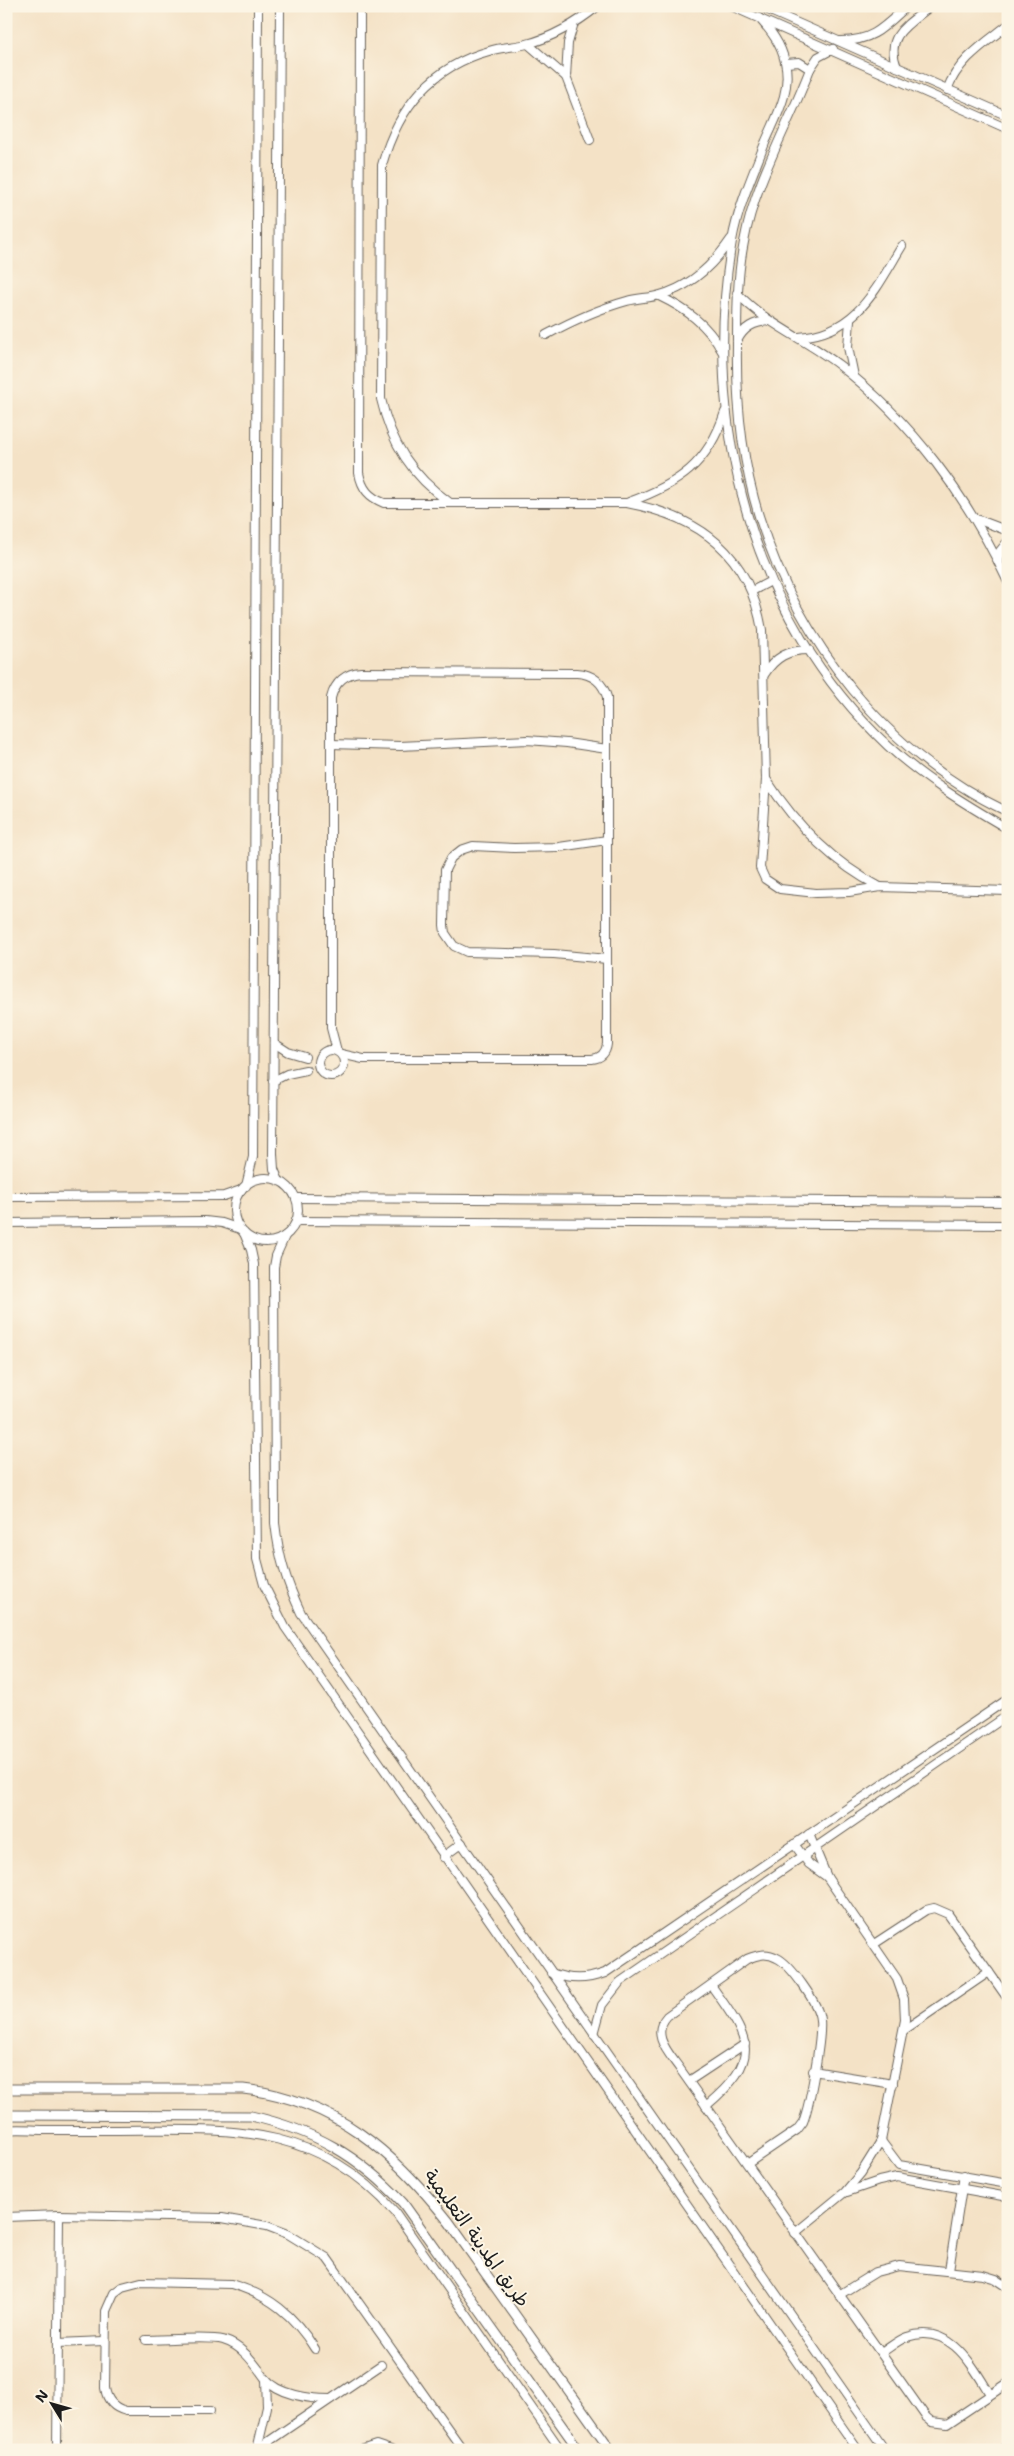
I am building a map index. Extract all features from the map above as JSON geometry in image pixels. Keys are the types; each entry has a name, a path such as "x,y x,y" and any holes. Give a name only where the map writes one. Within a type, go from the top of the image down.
{"street":[{"path":"258,6 253,1157 244,1188 234,1210 251,1250 254,1264 257,1559 264,1585 285,1627 858,2450"},
{"path":"280,6 273,1161 279,1181 292,1191 296,1198 298,1212 296,1221 285,1236 276,1256 274,1267 274,1523 279,1557 286,1581 301,1613 885,2450"},
{"path":"360,6 359,473 361,484 366,492 374,499 384,503 627,503 665,511 688,522 710,536 734,561 752,591 762,630 766,778 760,868 765,879 780,889 816,893 849,892 880,887 1008,891"},
{"path":"449,502 434,492 409,466 391,434 381,399 382,165 388,143 398,122 425,86 460,62 489,51 528,44 573,26 598,6"},
{"path":"732,6 1008,128"},
{"path":"759,6 1008,116"},
{"path":"836,41 857,41 876,34 907,6"},
{"path":"897,67 892,56 892,44 899,32 930,6"},
{"path":"759,18 780,46 786,63 785,93 754,171 733,237 727,276 723,352 724,383 726,408 745,509 771,581 809,650 845,700 874,732 904,760 963,803 1008,829"},
{"path":"947,90 957,69 964,60 1008,25"},
{"path":"573,26 568,42 566,77 590,140"},
{"path":"528,44 566,77"},
{"path":"833,50 818,58 810,69 759,187 744,241 737,292 736,381 742,440 759,516 778,566 805,620 844,679 876,717 919,756 970,792 1008,812"},
{"path":"786,63 799,62 810,69"},
{"path":"733,237 744,241"},
{"path":"546,336 600,309 628,300 659,296 688,282 701,273 718,256 733,237"},
{"path":"799,337 827,332 850,320 870,297 902,246"},
{"path":"737,292 769,321 799,337 854,376 917,440 950,482 974,518 1008,582"},
{"path":"659,296 697,318 716,340 723,352"},
{"path":"850,320 848,347 854,376"},
{"path":"737,341 741,333 749,326 769,321"},
{"path":"724,383 736,381"},
{"path":"627,503 666,488 683,477 698,463 710,446 726,408"},
{"path":"974,518 1008,531"},
{"path":"998,561 1000,551 1008,541"},
{"path":"752,591 771,581"},
{"path":"764,675 778,657 788,652 809,650"},
{"path":"274,1043 288,1052 312,1058 324,1051 339,1052 363,1059 596,1059 603,1055 607,1048 607,749 605,692 594,678 577,672 355,672 344,678 333,692 331,744 331,1028 324,1051"},
{"path":"331,744 409,746 527,740 568,742 607,749"},
{"path":"766,778 791,815 821,847 855,874 880,887"},
{"path":"963,803 970,792"},
{"path":"607,840 559,847 514,848 473,846 461,850 451,858 445,870 444,926 454,946 467,952 554,954 607,959"},
{"path":"331,1028 344,1061 343,1068"},
{"path":"312,1058 313,1070"},
{"path":"273,1081 287,1074 313,1070 332,1076 338,1074 343,1068 363,1059"},
{"path":"6,1196 224,1196 244,1188 258,1179 279,1181"},
{"path":"296,1198 1008,1202"},
{"path":"6,1223 205,1221 222,1222 242,1231 250,1238 264,1242 279,1240 285,1236"},
{"path":"296,1221 1008,1225"},
{"path":"551,1973 572,1979 584,1979 605,1973 1008,1699"},
{"path":"594,2034 602,2006 620,1982 1008,1715"},
{"path":"795,2233 845,2192 869,2163 881,2141 904,2030 905,2009 901,1989 892,1970 827,1877 809,1834"},
{"path":"444,1857 462,1843"},
{"path":"794,1844 802,1857 827,1877"},
{"path":"874,1944 926,1910 942,1910 948,1914 1008,1999"},
{"path":"747,2164 797,2130 803,2122 814,2071 820,2029 819,2011 784,1963 770,1955 754,1956 667,2016 661,2026 660,2038 663,2044 706,2106 880,2354 932,2422 947,2424 1008,2382"},
{"path":"904,2030 989,1972"},
{"path":"706,2106 737,2077 744,2055 744,2044 739,2025 711,1986"},
{"path":"689,2081 744,2044"},
{"path":"814,2071 893,2084"},
{"name":"طريق المدينة التعليمية","path":"6,2088 250,2090 275,2094 312,2106 349,2126 395,2160 423,2189 450,2222 612,2450"},
{"name":"طريق المدينة التعليمية","path":"6,2115 251,2116 322,2139 368,2169 403,2203 578,2450"},
{"path":"6,2130 240,2132 286,2141 316,2152 338,2164 373,2190 395,2212 560,2450"},
{"path":"881,2141 899,2165 1008,2184"},
{"path":"949,2270 964,2175"},
{"path":"845,2192 897,2177 1008,2196"},
{"path":"6,2217 59,2215 244,2221 288,2234 327,2258 463,2450"},
{"path":"57,2450 59,2215"},
{"path":"839,2295 865,2278 887,2268 911,2266 983,2275 996,2279 1008,2287"},
{"path":"210,2411 132,2412 116,2407 106,2394 104,2340 109,2302 122,2287 141,2282 231,2284 256,2293 280,2307 299,2325 315,2348"},
{"path":"880,2354 898,2341 916,2335 936,2337 947,2341 965,2354 990,2394"},
{"path":"58,2343 104,2340"},
{"path":"146,2340 221,2340 249,2357 266,2379 296,2395 330,2399"},
{"path":"257,2449 381,2365"},
{"path":"257,2449 267,2407 266,2379"},
{"path":"361,2450 376,2444 391,2450"},
{"path":"1002,2450 1008,2446"}]}
